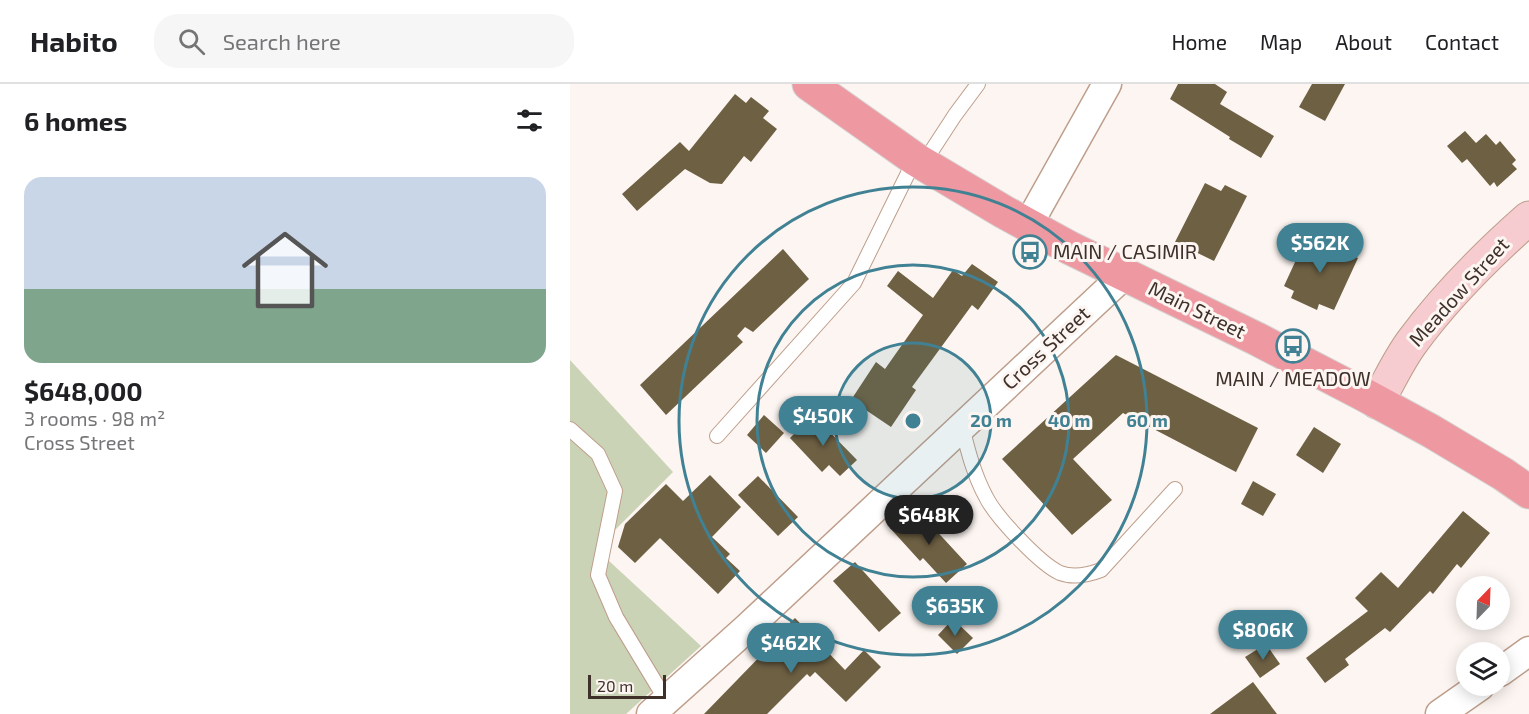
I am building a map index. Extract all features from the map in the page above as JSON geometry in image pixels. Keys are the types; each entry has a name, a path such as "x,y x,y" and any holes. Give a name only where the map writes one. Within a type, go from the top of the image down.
{"main road":[{"name":"Main Street","path":"809,84 919,161 976,196 1124,275 1257,339 1431,430 1529,492"}],"street":[{"path":"1028,225 1107,84"},
{"name":"Meadow Street","path":"1377,402 1402,357 1428,322 1490,254 1529,218"},
{"name":"Cross Street","path":"658,707 755,620 1124,275"},
{"path":"1510,665 1529,651"},
{"path":"1440,714 1466,696"}],"lane":[{"path":"717,436 854,283 919,161 978,84"},
{"path":"962,427 978,481 995,512 1041,562 1061,573 1085,576 1101,570 1175,489"},
{"path":"570,429 598,454 615,491 598,575 658,707"}],"green space":[{"path":"570,360 673,472 615,530 608,560 701,646 626,714 570,714"}],"building":[{"path":"1178,84 1215,84 1227,92 1220,104 1274,136 1261,158 1170,99"},
{"path":"1312,84 1345,84 1325,121 1299,107"},
{"path":"735,94 746,103 751,97 769,111 763,118 777,129 751,162 744,156 722,184 710,183 685,169 637,211 622,194 680,142 689,151"},
{"path":"1465,131 1476,143 1486,134 1496,145 1500,141 1516,160 1512,164 1517,169 1497,187 1494,182 1490,186 1467,159 1462,163 1447,146"},
{"path":"1205,183 1221,191 1225,185 1247,196 1214,261 1175,242"},
{"path":"1308,234 1358,258 1334,310 1319,304 1317,310 1291,298 1294,291 1284,286"},
{"path":"783,249 809,279 753,332 745,327 737,336 743,342 666,415 640,385"},
{"path":"972,264 998,282 978,310 972,305 912,387 916,390 891,427 851,400 876,362 885,369 923,315 887,286 898,271 933,298 953,270 962,276"},
{"path":"1116,355 1258,428 1236,472 1123,413 1073,459 1112,500 1072,535 1002,459"},
{"path":"764,415 784,433 766,453 747,435"},
{"path":"813,415 857,460 840,476 829,465 822,472 790,438"},
{"path":"1314,427 1341,444 1323,473 1296,455"},
{"path":"710,475 741,507 712,537 730,554 726,558 740,571 718,594 660,538 635,563 618,547 625,524 666,484 683,501"},
{"path":"758,476 798,517 778,536 738,495"},
{"path":"1253,481 1276,494 1263,516 1241,504"},
{"path":"910,510 927,529 931,525 967,564 946,583 923,558 920,561 890,528"},
{"path":"1463,511 1490,533 1461,568 1457,564 1433,594 1430,591 1390,632 1385,628 1345,659 1349,665 1325,683 1306,658 1368,611 1355,598 1381,572 1398,588"},
{"path":"855,562 901,613 879,632 833,581"},
{"path":"795,618 845,670 864,650 881,667 846,702 815,672 810,677 807,674 767,714 704,714 775,641 773,639"},
{"path":"953,619 973,638 957,654 938,635"},
{"path":"1266,644 1280,664 1260,678 1245,657"},
{"path":"1253,682 1277,714 1210,714"}],"place":[{"name":"MAIN / CASIMIR","path":"1030,252"},
{"name":"MAIN / MEADOW","path":"1293,346"}]}
